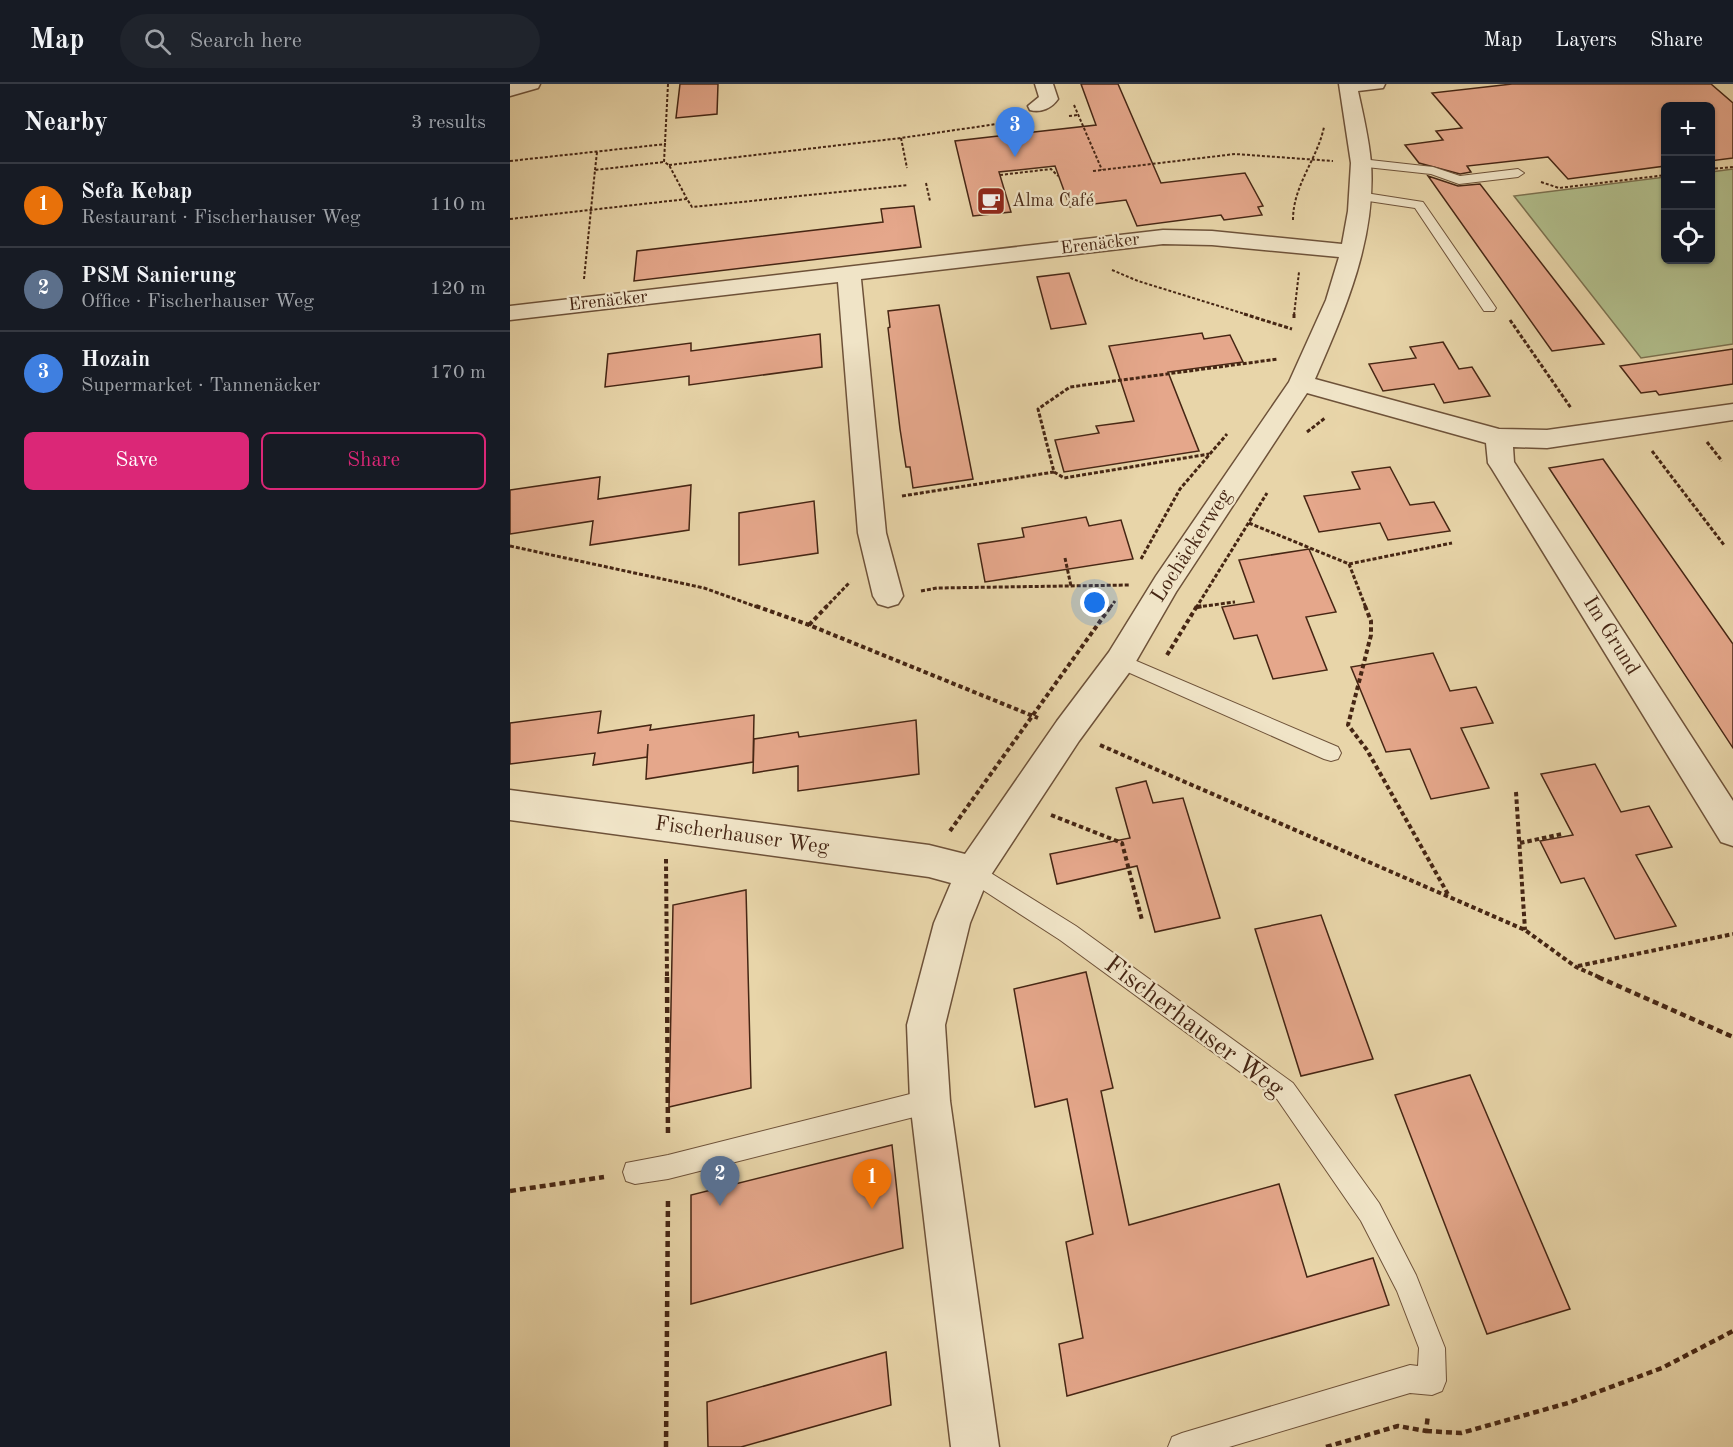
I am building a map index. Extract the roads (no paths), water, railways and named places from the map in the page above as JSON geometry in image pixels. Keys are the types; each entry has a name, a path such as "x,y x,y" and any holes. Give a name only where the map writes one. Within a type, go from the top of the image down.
{"street":[{"path":"510,90 531,84"},
{"path":"1037,106 1048,99 1044,84"},
{"path":"1348,85 1376,84"},
{"name":"Lochäckerweg","path":"973,872 1068,731 1120,661 1166,584 1301,383 1338,300 1352,252 1361,163 1348,85"},
{"name":"Erenäcker","path":"510,313 1163,237 1212,238 1352,252"},
{"path":"849,274 868,501 877,554 888,596"},
{"path":"1301,383 1499,438 1547,439 1733,412"},
{"name":"Im Grund","path":"1499,438 1501,463 1733,831"},
{"name":"Fischerhauser Weg","path":"510,805 929,861 973,872"},
{"path":"973,872 952,923 926,1025 930,1101 975,1447"}],"lane":[{"path":"1361,163 1433,171 1459,180 1518,173"},
{"path":"1359,196 1419,205 1489,308"},
{"path":"1120,661 1331,753"},
{"name":"Fischerhauser Weg","path":"973,872 1068,933 1285,1091 1370,1212 1407,1284 1432,1348 1432,1382 1410,1379 1182,1447"},
{"path":"635,1172 668,1167 930,1101"}],"place":[{"name":"Hozain","path":"1015,157"},
{"name":"Alma Café","path":"991,201"},
{"name":"PSM Sanierung","path":"720,1206"},
{"name":"Sefa Kebap","path":"872,1209"}]}
